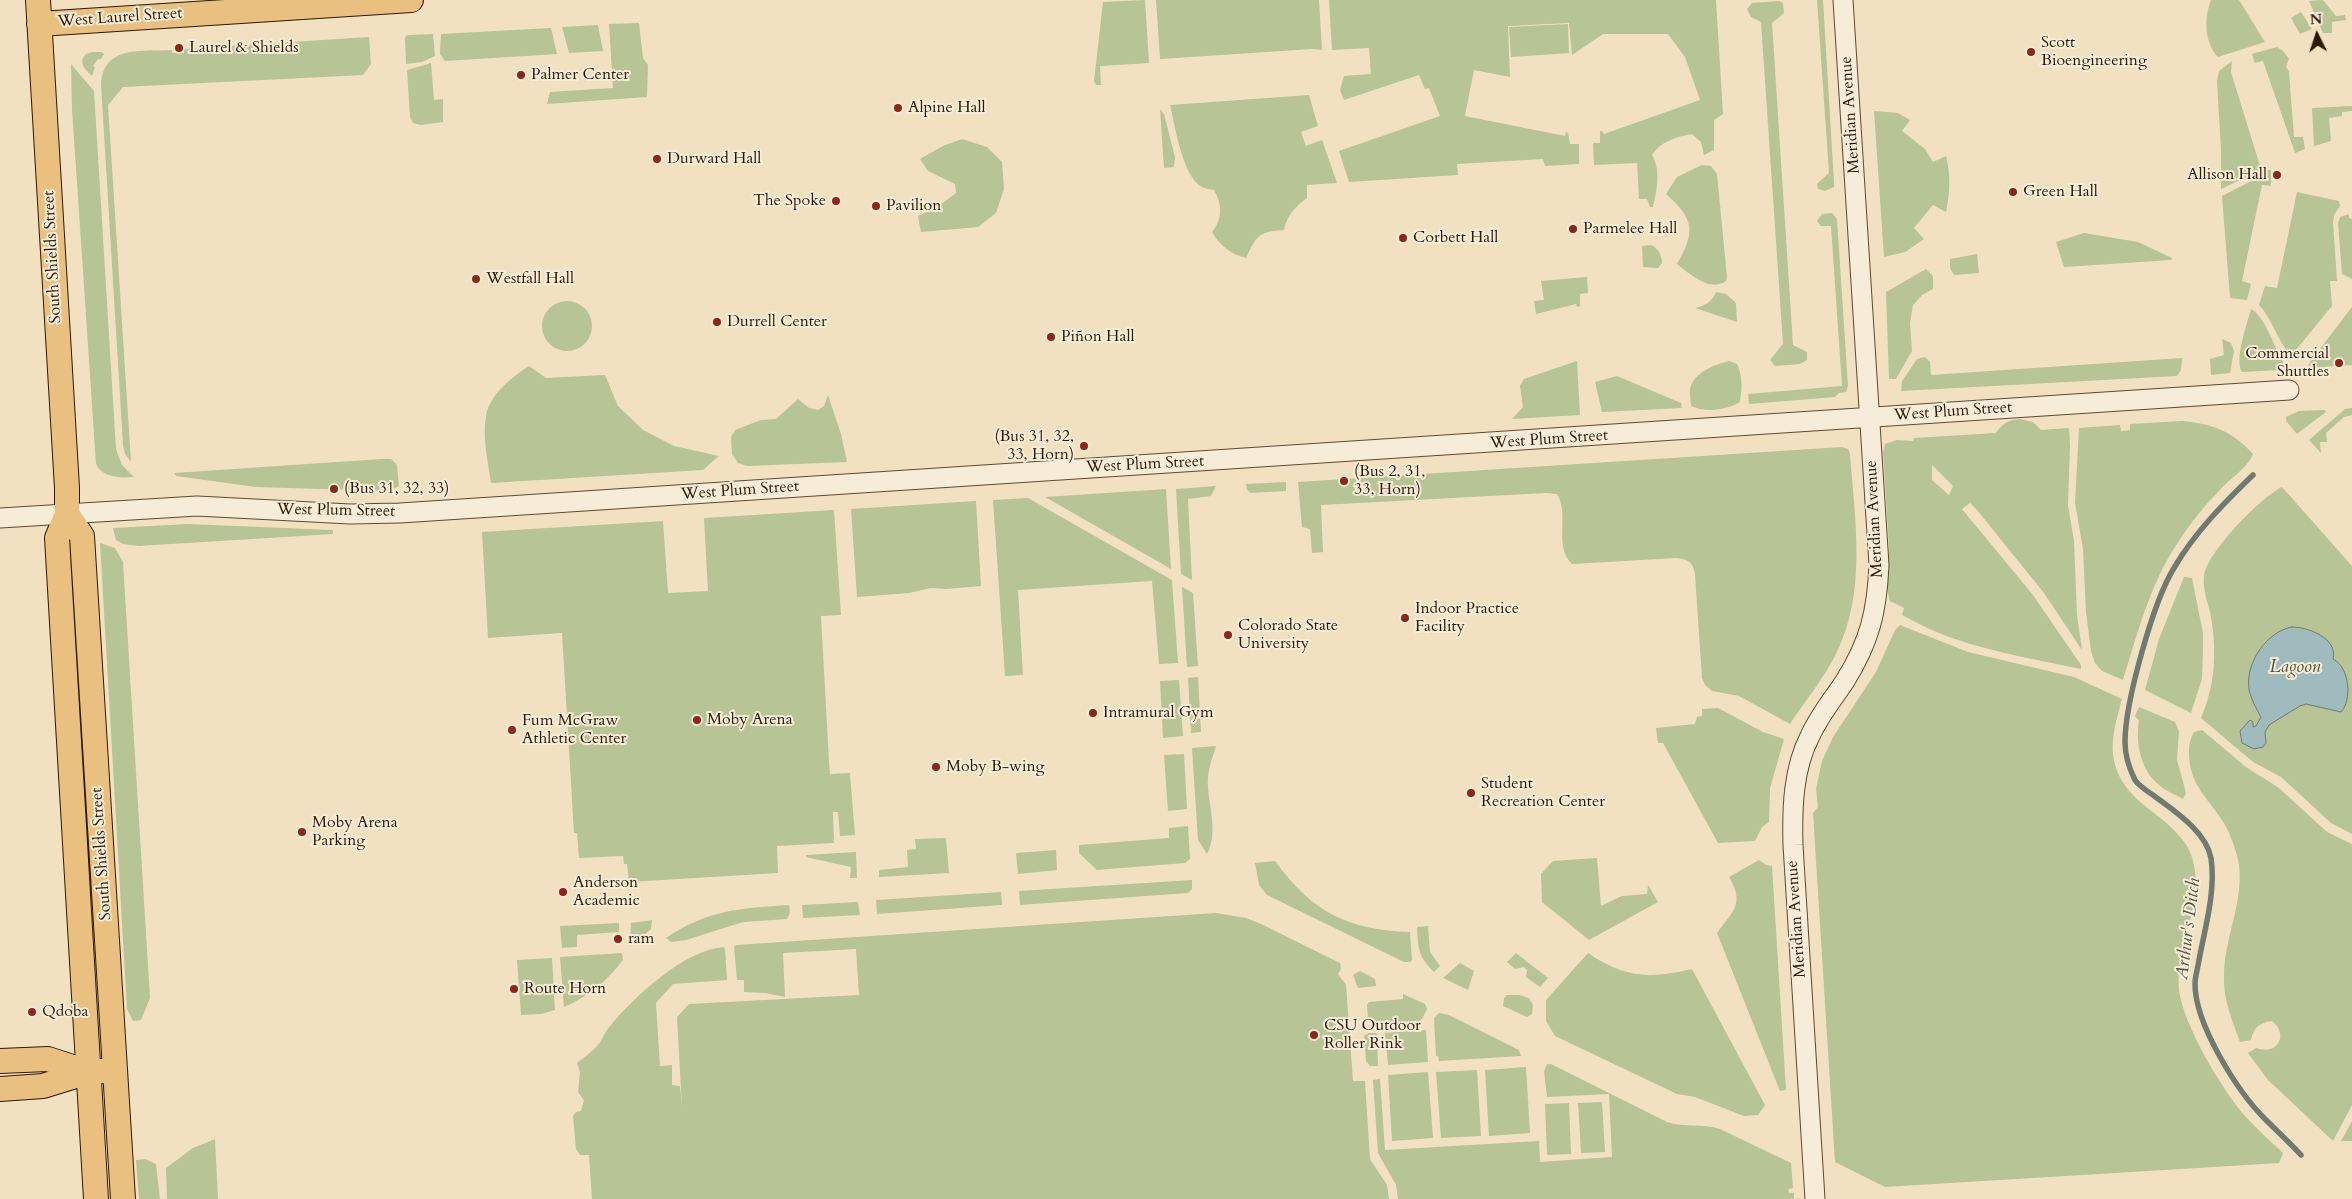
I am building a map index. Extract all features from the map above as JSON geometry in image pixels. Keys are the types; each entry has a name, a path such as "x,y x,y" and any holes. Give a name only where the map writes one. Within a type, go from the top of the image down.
{"main road":[{"name":"South Shields Street","path":"38,0 67,514 57,538 96,1199"},
{"name":"West Laurel Street","path":"39,24 287,4 411,0"},
{"name":"South Shields Street","path":"67,514 82,536 123,1199"},
{"path":"0,1061 48,1059 88,1072"},
{"path":"0,1089 43,1086 88,1072 114,1070"}],"street":[{"name":"Meridian Avenue","path":"1815,1199 1792,817 1800,761 1809,736 1858,658 1870,632 1875,612 1879,565 1843,0"},
{"name":"West Plum Street","path":"0,518 197,506 350,514 400,513 2289,390"}],"green space":[{"path":"1145,0 1149,63 1100,66 1101,85 1096,85 1094,81 1103,2"},
{"path":"1156,0 1319,0 1322,50 1312,49 1160,59"},
{"path":"1329,0 1716,0 1723,114 1714,120 1714,150 1704,155 1701,142 1692,134 1675,138 1660,146 1652,155 1657,167 1657,180 1653,207 1650,207 1647,199 1639,199 1637,163 1594,165 1593,143 1600,143 1600,131 1604,134 1700,100 1685,57 1668,34 1603,34 1572,55 1569,23 1508,26 1510,77 1474,70 1465,116 1565,136 1566,132 1568,133 1570,144 1579,144 1579,164 1545,166 1543,159 1457,164 1458,175 1349,182 1339,151 1440,116 1429,88 1425,89 1419,75 1344,100 1340,90 1344,76 1371,74 1369,48 1332,50"},
{"path":"1817,0 1823,0 1834,182 1834,187 1825,191 1818,189 1817,184 1829,173"},
{"path":"2211,0 2239,0 2265,42 2218,57 2210,44 2206,22"},
{"path":"2323,0 2336,16 2345,15 2346,20 2332,22 2332,33 2323,33 2309,1"},
{"path":"1779,1 1783,3 1784,13 1772,23 1793,345 1807,352 1807,360 1800,364 1775,366 1770,360 1783,344 1761,22 1751,17 1747,9 1752,3"},
{"path":"2301,12 2312,29 2300,34 2291,18"},
{"path":"639,23 643,58 648,65 647,97 547,104 550,92 613,88 609,24"},
{"path":"1568,24 1569,53 1511,57 1509,27"},
{"path":"598,25 603,51 569,53 562,27"},
{"path":"551,28 557,54 445,61 440,54 441,34"},
{"path":"433,34 435,56 422,62 406,64 405,37 408,35"},
{"path":"369,37 371,64 363,75 123,87 108,105 131,462 125,454 123,445 101,85 103,72 117,56 137,51 172,50 172,53 184,53 184,49"},
{"path":"2277,47 2289,59 2286,66 2289,72 2294,137 2303,137 2305,149 2295,153 2263,61 2255,63 2252,54"},
{"path":"102,52 104,54 93,66 95,67 92,76 83,66 82,60 86,54"},
{"path":"2232,61 2231,72 2260,166 2257,172 2221,189 2217,81 2219,71"},
{"path":"431,63 434,100 443,99 443,122 421,125 413,123 410,117 407,70"},
{"path":"71,64 94,91 116,449 122,465 134,477 107,475 96,464 72,109"},
{"path":"1309,95 1318,126 1301,132 1306,146 1322,140 1337,183 1307,185 1307,198 1292,212 1284,230 1269,232 1259,236 1246,258 1235,254 1226,249 1212,232 1220,217 1219,201 1214,190 1202,187 1189,172 1180,149 1170,105"},
{"path":"2352,106 2352,111 2342,112 2342,116 2329,118 2331,141 2314,146 2312,108"},
{"path":"1160,109 1164,114 1175,157 1174,167 1164,168"},
{"path":"1874,111 1898,113 1910,120 1902,131 1925,149 1933,162 1946,156 1949,177 1946,212 1933,205 1914,228 1924,239 1905,252 1884,257"},
{"path":"962,139 987,147 1002,162 1004,189 996,213 978,227 921,232 918,216 937,207 956,193 955,184 928,171 920,159 943,146"},
{"path":"1702,165 1711,166 1717,174 1727,277 1726,281 1713,285 1700,280 1677,264 1687,243 1689,226 1687,218 1682,211 1666,194 1677,177"},
{"path":"2266,170 2271,170 2271,186 2262,185 2242,281 2251,284 2247,300 2230,298 2222,196 2263,175"},
{"path":"2297,192 2339,201 2340,206 2334,215 2333,222 2337,281 2330,281 2332,306 2291,356 2259,305 2265,286 2277,288"},
{"path":"1832,213 1837,219 1848,386 1846,392 1839,393 1835,397 1749,404 1748,394 1842,386 1831,226 1821,226 1817,221 1822,214"},
{"path":"2349,214 2349,218 2352,219 2352,279 2342,274 2338,223 2340,217"},
{"path":"2084,233 2138,242 2172,258 2171,260 2064,267 2056,242"},
{"path":"1651,245 1658,250 1661,257 1662,263 1658,268 1643,267 1642,246"},
{"path":"1977,254 1979,273 1954,275 1950,268 1950,259"},
{"path":"1926,269 1933,276 1933,289 1922,295 1913,305 1910,323 1912,351 1896,379 1889,379 1886,292"},
{"path":"1587,277 1588,293 1580,294 1580,306 1577,307 1576,304 1536,314 1534,301 1544,300 1541,281"},
{"path":"1716,292 1726,294 1736,303 1737,322 1695,308 1708,303"},
{"path":"567,301 585,308 592,326 585,344 567,351 549,344 542,326 549,308"},
{"path":"2352,307 2352,365 2307,368 2310,362"},
{"path":"2251,309 2261,319 2285,365 2280,370 2242,372 2239,359 2240,351"},
{"path":"2222,339 2231,343 2234,351 2230,373 2211,375 2210,359 2224,355"},
{"path":"1925,357 1930,362 1931,375 2182,358 2181,370 2177,376 1901,391 1902,381 1917,359"},
{"path":"1577,361 1580,415 1512,419 1523,407 1520,386 1524,379"},
{"path":"1729,361 1737,364 1740,373 1742,387 1740,402 1716,410 1691,406 1690,389 1696,378 1705,370"},
{"path":"529,366 546,378 605,375 618,406 643,430 674,446 719,456 703,470 491,483 485,432 488,408 502,387"},
{"path":"1617,376 1681,403 1682,408 1602,412 1595,382"},
{"path":"828,395 841,434 847,462 747,466 738,463 732,454 731,437 735,430 761,420 776,419 798,399 809,408 818,410 824,406"},
{"path":"2352,408 2352,415 2344,417 2326,433 2327,442 2320,442 2321,453 2309,440 2345,409"},
{"path":"2325,410 2326,412 2297,434 2286,421 2286,417 2299,411"},
{"path":"2020,419 2033,422 2041,430 2069,428 2068,505 2074,541 2077,615 2082,650 2044,593 1977,510 1970,503 1962,509 2033,595 2081,665 2081,669 1986,648 1935,631 1902,615 1904,608 1890,601 1885,582 1889,547 1883,452 1885,444 1897,440 1913,441 1914,438 1996,433 2009,421","holes":["1932,465 1953,486 1949,495 1932,480"]},
{"path":"2182,421 2203,424 2221,430 2245,446 2253,454 2247,464 2197,516 2168,559 2145,610 2123,680 2102,671 2095,663 2091,651 2086,612 2083,549 2075,503 2079,428 2120,425 2121,431 2130,430 2130,424"},
{"path":"1842,447 1848,449 1850,454 1856,530 1855,581 1852,606 1846,630 1836,654 1790,724 1739,696 1712,691 1705,685 1702,678 1695,574 1689,562 1676,558 1572,564 1563,548 1561,502 1557,494 1546,493 1321,505 1323,552 1312,553 1310,529 1302,527 1298,482"},
{"path":"391,459 397,465 399,486 389,491 256,487 176,476 174,473"},
{"path":"1286,482 1286,491 1251,493 1247,490 1246,484"},
{"path":"1216,486 1211,496 1188,499 1192,580 1181,574 1176,489"},
{"path":"2282,487 2352,566 2352,834 2331,823 2281,777 2253,762 2201,718 2212,681 2214,656 2213,630 2204,586 2207,566 2214,553 2236,526 2261,502"},
{"path":"1166,489 1171,569 1045,497"},
{"path":"1028,498 1172,580 1178,663 1159,664 1152,581 1018,590 1023,675 1005,676 993,500"},
{"path":"976,501 981,586 946,589 931,588 909,593 857,597 851,509"},
{"name":"Moby Arena","path":"834,510 841,615 821,616 829,761 830,774 850,773 855,835 840,836 838,812 833,812 834,843 777,846 778,873 629,882 627,864 624,864 623,856 579,858 577,833 574,833 562,633 488,638 482,532 663,521 668,593 708,591 704,518"},
{"path":"188,524 333,530 333,534 139,546 123,544 116,540 113,528"},
{"path":"100,543 115,548 123,562 150,998 141,1020 133,1021 127,1009"},
{"path":"2184,577 2192,578 2203,633 2202,679 2191,713 2145,690 2159,639"},
{"path":"1182,587 1193,593 1198,666 1187,667"},
{"path":"1900,625 1968,652 2074,677 2122,699 2113,737 2114,760 2117,771 2132,794 2182,839 2190,852 2194,866 2196,880 2193,908 2179,969 2179,987 2182,1004 2205,1056 2236,1105 2283,1153 2279,1163 1885,1187 1835,1162 1813,813 1818,807 1816,789 1822,761 1833,737 1876,672 1895,630"},
{"path":"1198,677 1201,732 1191,733 1188,678"},
{"path":"1179,680 1183,736 1163,738 1160,681"},
{"path":"2139,707 2175,722 2179,731 2177,760 2186,793 2183,799 2159,785 2144,764 2139,747 2139,721 2135,716"},
{"path":"1718,708 1763,732 1784,739 1770,788 1769,822 1762,827 1755,841 1718,843 1663,743 1658,743 1656,728 1695,724 1697,717 1702,716 1702,709"},
{"path":"2202,730 2246,767 2279,788 2327,832 2352,844 2352,1105 2333,1141 2268,1080 2248,1053 2256,1048 2264,1050 2276,1046 2280,1037 2280,1031 2277,1026 2272,1021 2264,1023 2258,1026 2251,1040 2240,1042 2231,1018 2225,993 2224,976 2227,947 2237,903 2240,874 2238,859 2228,831 2196,783 2190,765 2190,742 2194,732"},
{"path":"1216,746 1208,777 1213,826 1211,845 1207,854 1198,840 1192,748"},
{"path":"1184,754 1187,809 1168,811 1164,755"},
{"path":"1188,826 1190,859 1185,863 1097,870 1079,853 1079,845 1169,838 1169,828"},
{"path":"946,838 949,873 879,877 879,870 908,867 907,850 916,849 915,839"},
{"path":"1056,850 1057,870 1018,874 1016,853"},
{"path":"856,852 857,878 850,878 851,867 806,857 806,855"},
{"path":"1597,858 1601,906 1622,896 1647,894 1648,885 1658,902 1589,940 1542,902 1541,874 1553,861"},
{"path":"1759,860 1766,865 1772,866 1786,1090 1780,1091 1717,933 1735,907 1736,894 1729,877"},
{"path":"1275,861 1303,893 1333,915 1368,927 1410,932 1412,960 1404,962 1267,895 1259,885 1255,863"},
{"path":"1192,880 1192,889 1188,893 1020,905 1019,891"},
{"path":"1001,892 1002,905 877,914 876,900"},
{"path":"858,902 860,915 803,918 802,905"},
{"path":"789,905 790,913 787,919 743,922 686,940 671,942 666,938 696,921 710,916 740,909"},
{"path":"1216,913 1246,918 1261,924 1340,963 1341,969 1338,974 1346,985 1353,1081 1365,1081 1370,1159 1387,1185 1389,1199 592,1199 589,1155 580,1155 576,1149 573,1116 576,1112 581,1111 584,1100 578,1092 580,1072 577,1063 596,1048 608,1028 633,1001 661,976 693,956 724,947 727,980 673,984 656,1003 660,1066 672,1065 672,1085 680,1086 682,1107 677,1017 689,1004 859,995 856,949 783,953 785,997 765,993 744,992 744,980 737,980 734,947 736,945"},
{"path":"652,920 651,929 637,942 630,942 631,923"},
{"path":"619,923 619,932 577,935 577,947 562,948 560,926"},
{"path":"1428,926 1430,952 1440,966 1434,972 1422,957 1418,941 1417,927"},
{"path":"622,953 623,960 603,982 589,993 564,1007 560,957"},
{"path":"1516,953 1548,978 1540,987 1526,977 1527,970 1524,967 1515,969 1507,962"},
{"path":"1588,953 1614,967 1638,974 1663,974 1692,969 1765,1105 1758,1115 1744,1116 1695,1097 1677,1094 1555,1036 1546,1021 1546,1000"},
{"path":"552,958 555,1010 541,1014 521,1015 517,960"},
{"path":"1460,963 1474,971 1468,990 1443,978"},
{"path":"1360,971 1375,979 1376,986 1358,988 1353,975"},
{"path":"1403,994 1425,1004 1427,1009 1422,1019 1418,1021 1370,1023 1367,1005 1369,1002 1403,999"},
{"path":"1507,995 1520,995 1529,998 1533,1005 1532,1014 1527,1017 1503,1006 1504,998"},
{"path":"1439,1013 1449,1015 1519,1050 1521,1056 1439,1061 1438,1056 1436,1056 1434,1018"},
{"path":"1426,1030 1428,1062 1388,1065 1385,1033"},
{"path":"1369,1033 1377,1033 1378,1066 1370,1066 1366,1061 1364,1036"},
{"path":"1547,1064 1551,1064 1667,1122 1680,1125 1714,1127 1791,1163 1793,1188 1788,1189 1789,1193 1794,1193 1794,1199 1398,1199 1396,1185 1378,1153 1373,1080 1380,1079 1385,1150 1539,1141 1540,1162 1612,1157 1609,1094 1547,1097 1544,1071"},
{"path":"1526,1067 1530,1133 1489,1136 1485,1070"},
{"path":"1477,1070 1481,1136 1441,1138 1436,1072"},
{"path":"1428,1072 1433,1138 1392,1141 1388,1075"},
{"path":"1602,1102 1605,1152 1581,1153 1578,1103"},
{"path":"1569,1103 1571,1154 1547,1155 1545,1104"},
{"path":"2352,1121 2352,1141 2341,1141"},
{"path":"215,1139 218,1199 167,1199 166,1168 193,1148"},
{"path":"145,1159 156,1164 160,1199 139,1199 136,1160"}],"water":[{"name":"Lagoon","path":"2292,627 2306,629 2320,635 2331,645 2333,659 2339,663 2346,676 2348,693 2345,707 2341,712 2306,704 2300,706 2269,725 2265,732 2266,743 2263,747 2254,749 2242,743 2240,731 2250,720 2253,722 2253,727 2256,726 2261,717 2252,700 2249,689 2249,679 2254,659 2266,642 2274,635"}],"waterway":[{"name":"Arthur's Ditch","path":"2253,475 2221,507 2191,542 2166,584 2149,628 2135,679 2126,725 2125,747 2129,766 2137,782 2196,830 2208,848 2211,858 2211,896 2195,984 2202,1018 2210,1037 2242,1092 2265,1119 2301,1155"}],"place":[{"name":"Laurel & Shields","path":"179,48"},
{"name":"Scott Bioengineering","path":"2031,52"},
{"name":"Palmer Center","path":"521,75"},
{"name":"Alpine Hall","path":"898,108"},
{"name":"Durward Hall","path":"657,159"},
{"name":"Allison Hall","path":"2277,175"},
{"name":"Green Hall","path":"2013,192"},
{"name":"The Spoke","path":"836,201"},
{"name":"Pavilion","path":"876,206"},
{"name":"Parmelee Hall","path":"1573,229"},
{"name":"Corbett Hall","path":"1403,238"},
{"name":"Westfall Hall","path":"476,279"},
{"name":"Durrell Center","path":"717,322"},
{"name":"Piñon Hall","path":"1051,337"},
{"name":"Commercial Shuttles","path":"2339,363"},
{"name":"(Bus 31, 32, 33, Horn)","path":"1084,446"},
{"name":"(Bus 2, 31, 33, Horn)","path":"1344,481"},
{"name":"(Bus 31, 32, 33)","path":"334,489"},
{"name":"Indoor Practice Facility","path":"1405,618"},
{"name":"Colorado State University","path":"1228,635"},
{"name":"Intramural Gym","path":"1093,713"},
{"name":"Moby Arena","path":"697,720"},
{"name":"Fum McGraw Athletic Center","path":"512,730"},
{"name":"Moby B-wing","path":"936,767"},
{"name":"Student Recreation Center","path":"1471,793"},
{"name":"Moby Arena Parking","path":"302,832"},
{"name":"Anderson Academic","path":"563,892"},
{"name":"ram","path":"618,939"},
{"name":"Route Horn","path":"514,989"},
{"name":"Qdoba","path":"32,1012"},
{"name":"CSU Outdoor Roller Rink","path":"1314,1035"}]}
